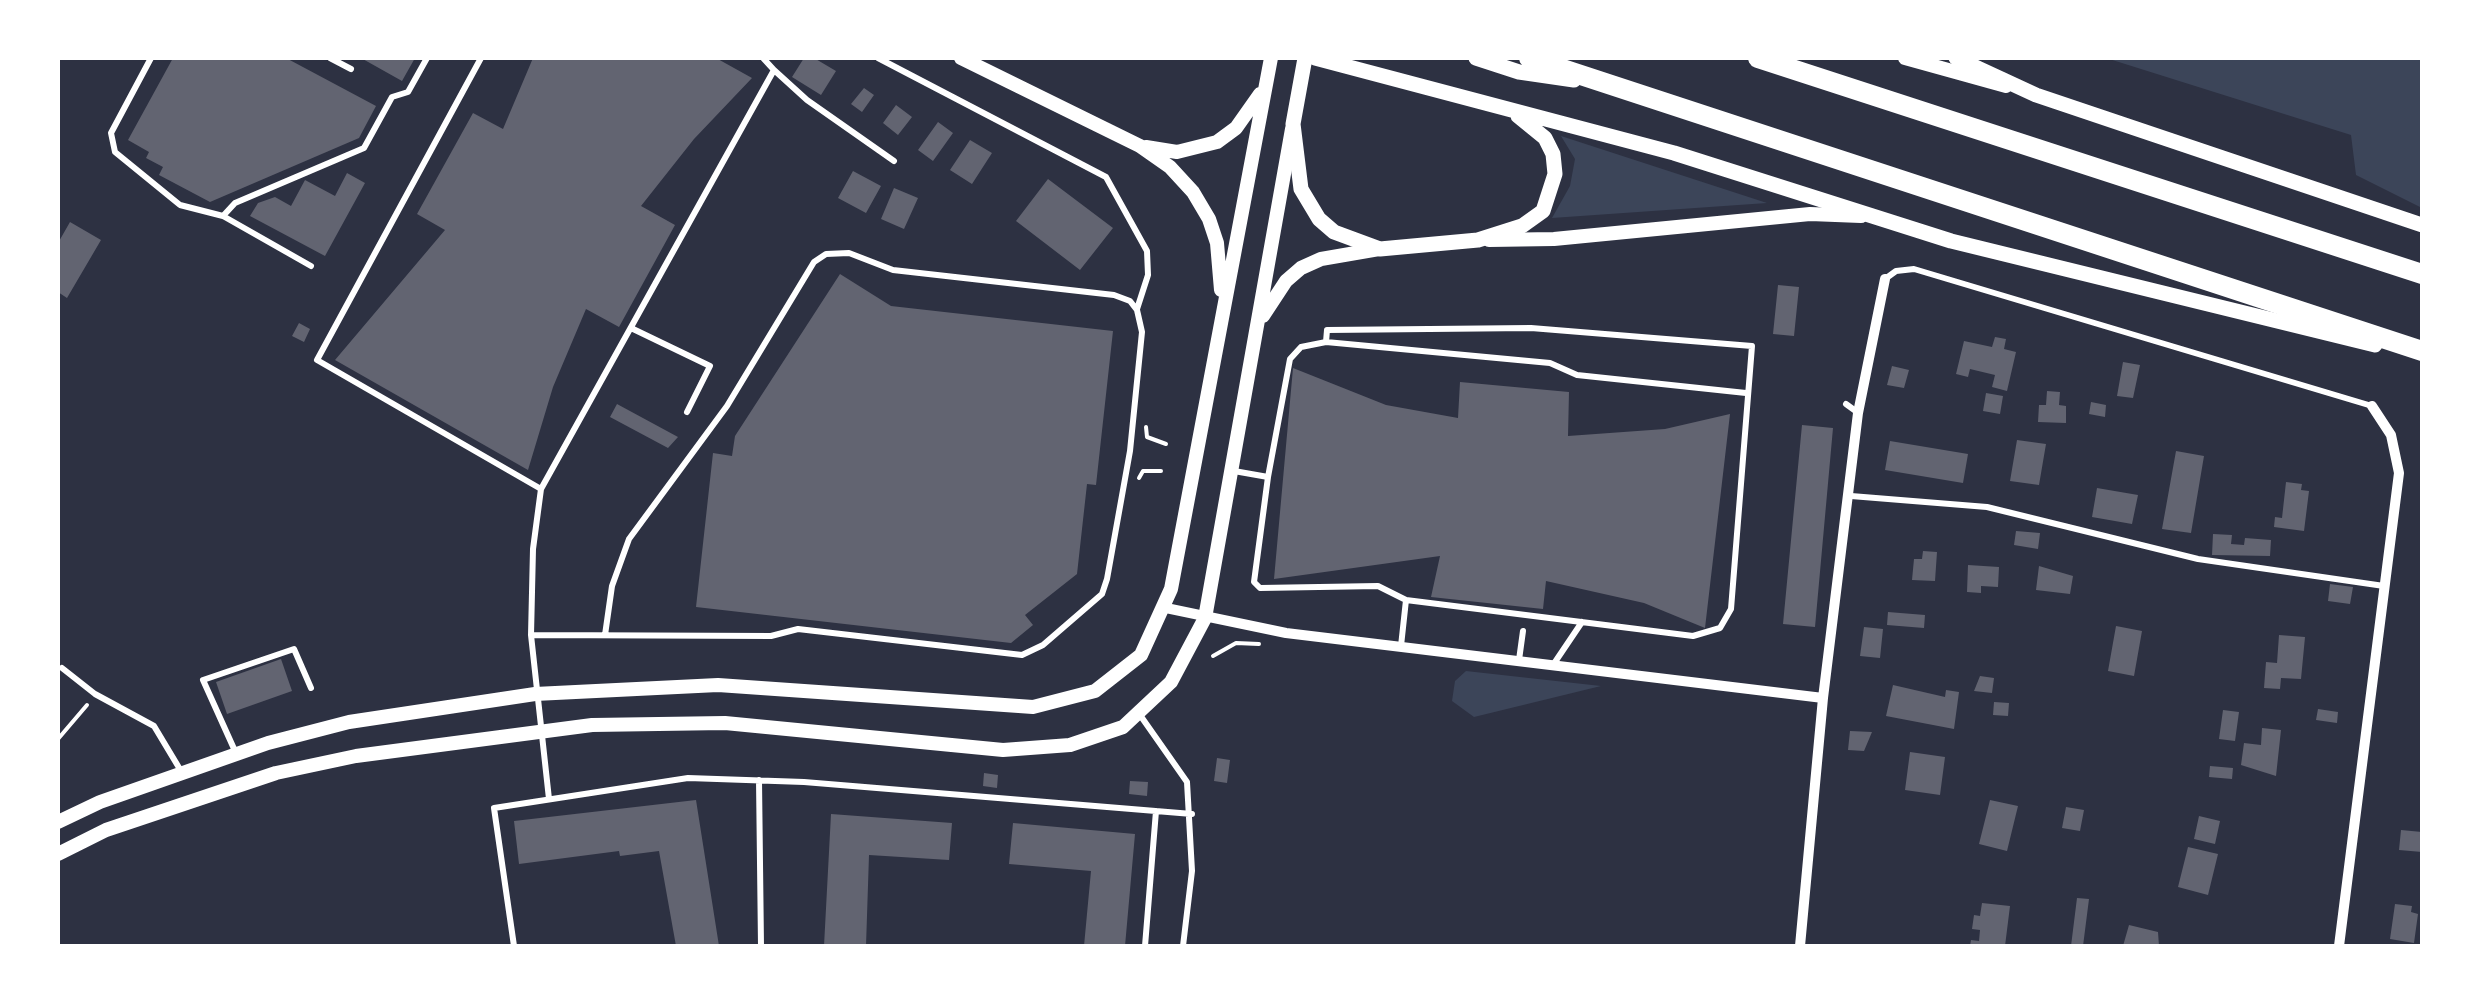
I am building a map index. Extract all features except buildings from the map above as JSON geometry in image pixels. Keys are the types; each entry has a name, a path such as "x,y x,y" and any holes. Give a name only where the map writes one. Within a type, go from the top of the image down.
{"highway":[{"path":"1529,58 2422,354"},
{"path":"1758,58 2422,274"}],"main road":[{"path":"1305,58 1293,124 1302,189 1308,204 1334,232 1380,249 1478,240 1522,226 1544,211 1555,174 1553,154 1545,138 1529,122 1496,106"},
{"path":"1315,58 1674,153 1864,216 2060,270 2422,354"},
{"path":"1476,58 1520,72 1618,88"},
{"path":"1956,58 2036,94 2422,225"}],"street":[{"path":"961,58 1140,146 1193,192 1217,243 1222,310"},
{"path":"58,822 236,753 349,722 536,694 718,685 994,705 1048,705 1095,691 1123,673 1141,654 1166,608 1271,58"},
{"path":"1905,58 2036,94"},
{"path":"1140,146 1177,152 1217,142 1253,107 1267,80"},
{"path":"58,854 123,824 276,774 356,756 539,732 632,722 725,723 1038,750 1100,738 1140,715 1178,671 1205,618 1293,124"},
{"path":"1478,240 1554,239 1810,214 1864,216"},
{"path":"1250,350 1267,304 1300,268 1321,259 1380,249"},
{"path":"1800,946 1823,698 1851,496 1858,413 1885,279"},
{"path":"2338,946 2399,473 2391,435 2372,406"},
{"path":"1166,608 1205,618 1401,646 1823,698"}],"lane":[{"path":"151,58 112,133 115,152 180,205 222,216 312,266"},
{"path":"330,58 351,69"},
{"path":"222,216 235,204 364,148 392,97 408,92 428,58"},
{"path":"481,58 317,360 541,489"},
{"path":"762,58 807,100 894,161"},
{"path":"878,58 1106,176 1147,251 1148,274 1136,310"},
{"path":"548,799 531,635 532,548 541,489 774,70"},
{"path":"531,635 771,636 798,629 1022,655 1043,645 1102,594 1107,579 1130,451 1142,332 1136,310 1130,301 1114,295 893,270 849,253 826,254 814,262 727,406 629,538 612,586 606,635"},
{"path":"1885,279 1896,271 1914,269 2372,406"},
{"path":"631,328 710,366 687,412"},
{"path":"1326,342 1327,330 1531,328 1752,346 1732,608 1714,633 1692,636 1406,600 1378,586 1342,584 1280,589 1255,585 1268,478 1290,360 1302,347 1326,342 1550,363 1577,375 1746,393"},
{"path":"1846,404 1858,413"},
{"path":"1232,471 1268,478"},
{"path":"1851,496 1987,507 2198,559 2384,586"},
{"path":"1401,646 1406,600"},
{"path":"1553,665 1582,622"},
{"path":"1518,660 1523,631"},
{"path":"236,753 229,730 202,680 294,649 312,688"},
{"path":"62,668 96,694 154,726 181,772"},
{"path":"1140,715 1187,782 1192,814 1192,871 1183,946"},
{"path":"514,946 494,808 688,778 759,780 1192,814"},
{"path":"759,780 762,946"},
{"path":"1144,946 1156,811"}],"path":[{"path":"1146,422 1148,437 1166,444"},
{"path":"1137,488 1142,471 1160,471"},
{"path":"1213,656 1236,643 1264,644"},
{"path":"58,739 96,694"}],"shaded area":[{"path":"2106,58 2422,58 2422,208 2356,175 2351,135"},
{"path":"1561,136 1767,203 1552,218 1570,186 1575,159"},
{"path":"1466,671 1601,686 1474,717 1452,701 1455,681"}]}
